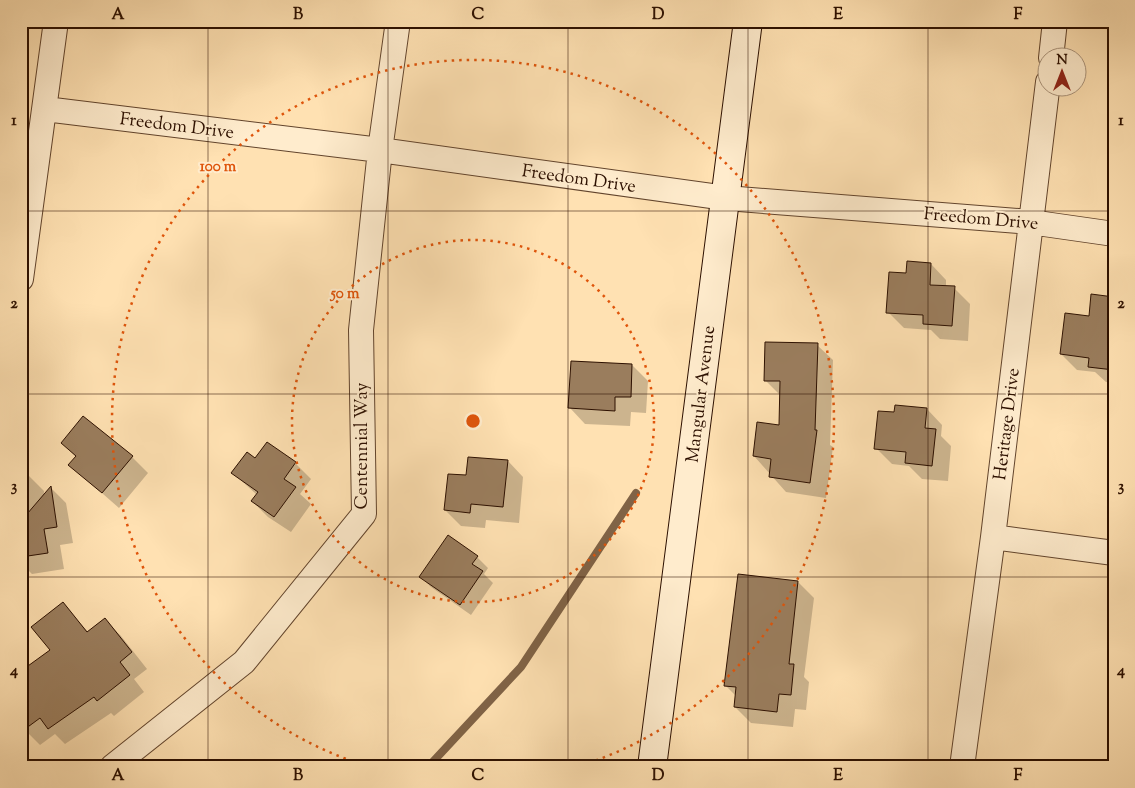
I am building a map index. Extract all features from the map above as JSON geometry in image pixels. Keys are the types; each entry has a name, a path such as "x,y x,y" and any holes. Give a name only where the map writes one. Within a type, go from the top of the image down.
{"street":[{"path":"21,279 56,21"},
{"name":"Centennial Way","path":"112,767 244,662 364,514 361,330 380,150 398,21"},
{"name":"Mangular Avenue","path":"652,767 748,21"},
{"path":"1052,48 1055,21"},
{"name":"Heritage Drive","path":"962,767 993,537 1046,98"},
{"name":"Freedom Drive","path":"45,109 380,150 726,198 1030,222 1114,234"},
{"path":"993,537 1114,553"}],"building":[{"path":"907,261 931,263 930,285 955,286 952,326 923,324 923,315 886,313 889,272 906,273"},
{"path":"1091,294 1114,297 1114,370 1088,367 1089,358 1060,354 1065,313 1089,316"},
{"path":"765,342 818,343 815,430 817,430 810,483 769,477 771,459 753,456 757,422 779,425 780,381 764,381"},
{"path":"571,361 632,364 631,397 615,397 615,411 568,408"},
{"path":"895,405 927,408 925,428 936,429 932,466 905,463 906,452 874,449 878,411 894,412"},
{"path":"83,416 133,456 102,493 68,465 76,456 61,443"},
{"path":"267,442 296,462 284,479 296,487 274,517 251,501 258,492 231,473 247,452 255,458"},
{"path":"468,457 508,460 503,507 471,504 470,513 444,510 448,474 466,475"},
{"path":"51,486 57,527 44,529 48,553 21,557 21,521"},
{"path":"448,535 478,556 472,564 483,571 460,605 419,577"},
{"path":"738,574 798,581 789,664 794,664 791,695 779,694 777,712 734,707 736,687 724,686"},
{"path":"63,602 87,632 105,618 132,652 120,662 130,675 97,701 94,697 48,729 40,718 21,732 21,671 50,650 31,627"}],"waterway":[{"path":"428,767 521,667 636,493"}]}
